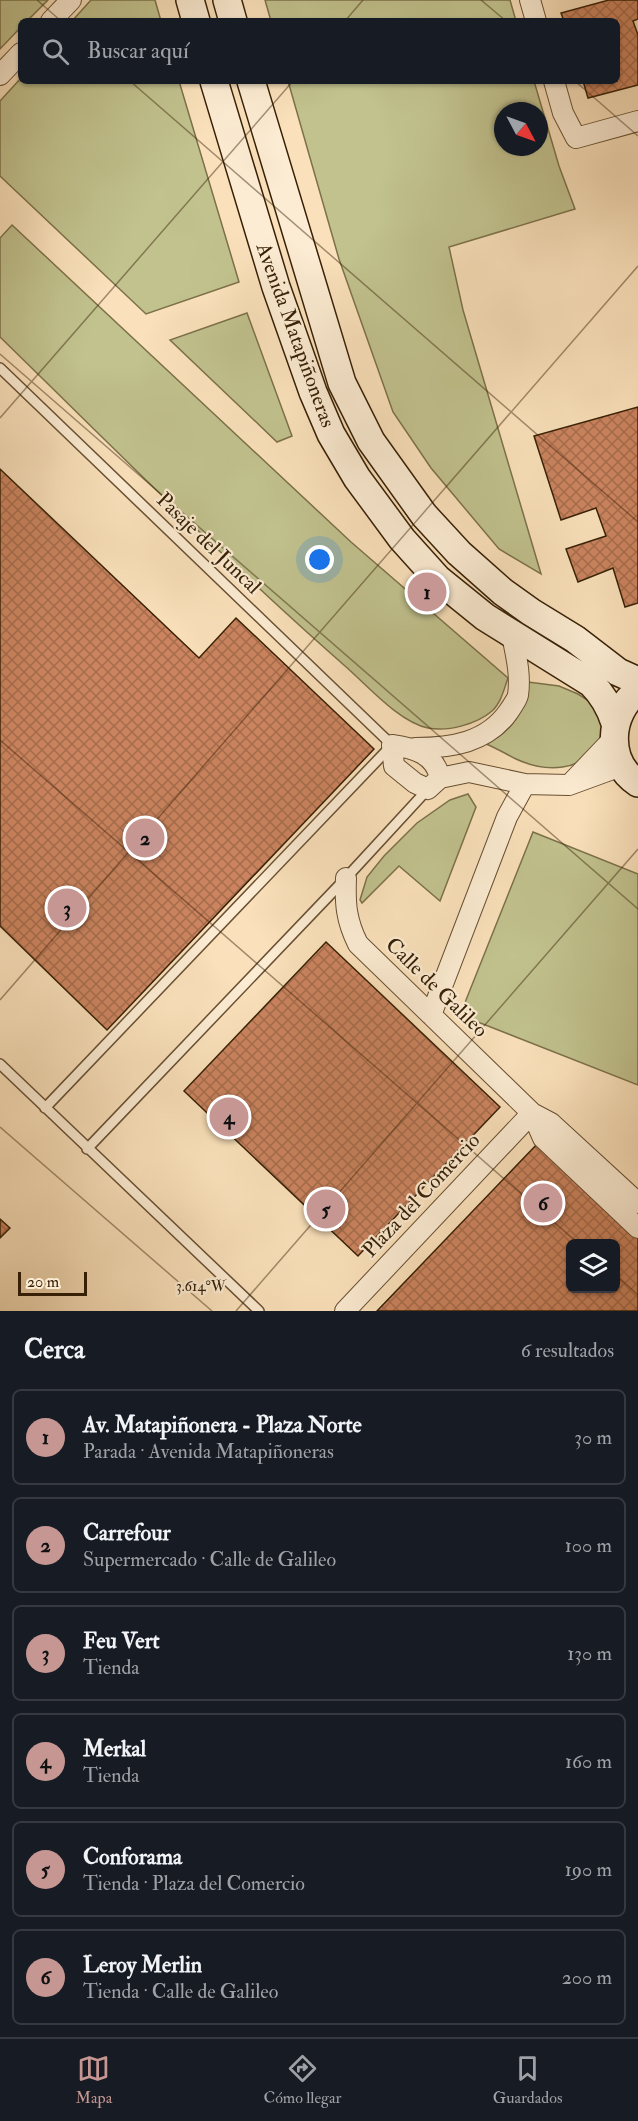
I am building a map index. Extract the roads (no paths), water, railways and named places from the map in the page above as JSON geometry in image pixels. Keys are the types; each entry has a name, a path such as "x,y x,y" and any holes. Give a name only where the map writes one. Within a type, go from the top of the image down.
{"street":[{"path":"54,18 71,0"},
{"path":"190,0 195,18"},
{"path":"227,0 232,18"},
{"path":"530,0 535,18"},
{"path":"0,75 18,56"},
{"name":"Avenida Matapiñoneras","path":"215,84 276,287 313,393 331,434 357,478 402,539 438,579 484,617 591,683 601,693 610,707 615,752 630,774"},
{"name":"Avenida Matapiñoneras","path":"252,84 342,383 371,441 424,515 459,553 503,592 575,639 618,672 638,681"},
{"path":"555,84 563,113 576,138 638,121"},
{"path":"512,635 519,671 518,697 505,716 478,739 441,748 415,748 392,744 394,766 415,783 434,783 469,772 525,784 569,785 630,774"},
{"path":"569,785 614,731 623,706 638,691"},
{"path":"415,748 438,766 434,783"},
{"path":"431,1015 507,817 525,784"},
{"name":"Calle de Galileo","path":"346,878 345,908 358,944 532,1113 551,1123 638,1203"},
{"name":"Calle de Galileo","path":"532,1113 543,1138 638,1228"},
{"name":"Plaza del Comercio","path":"345,1311 532,1113"}],"lane":[{"name":"Pasaje del Juncal","path":"0,368 392,744"},
{"path":"45,1108 392,744"},
{"path":"87,1149 434,783"},
{"path":"0,1064 259,1311"}],"place":[{"name":"Av. Matapiñonera - Plaza Norte","path":"427,592"},
{"name":"Carrefour","path":"145,838"},
{"name":"Feu Vert","path":"67,908"},
{"name":"Merkal","path":"229,1117"},
{"name":"Leroy Merlin","path":"543,1203"},
{"name":"Conforama","path":"326,1209"}]}
